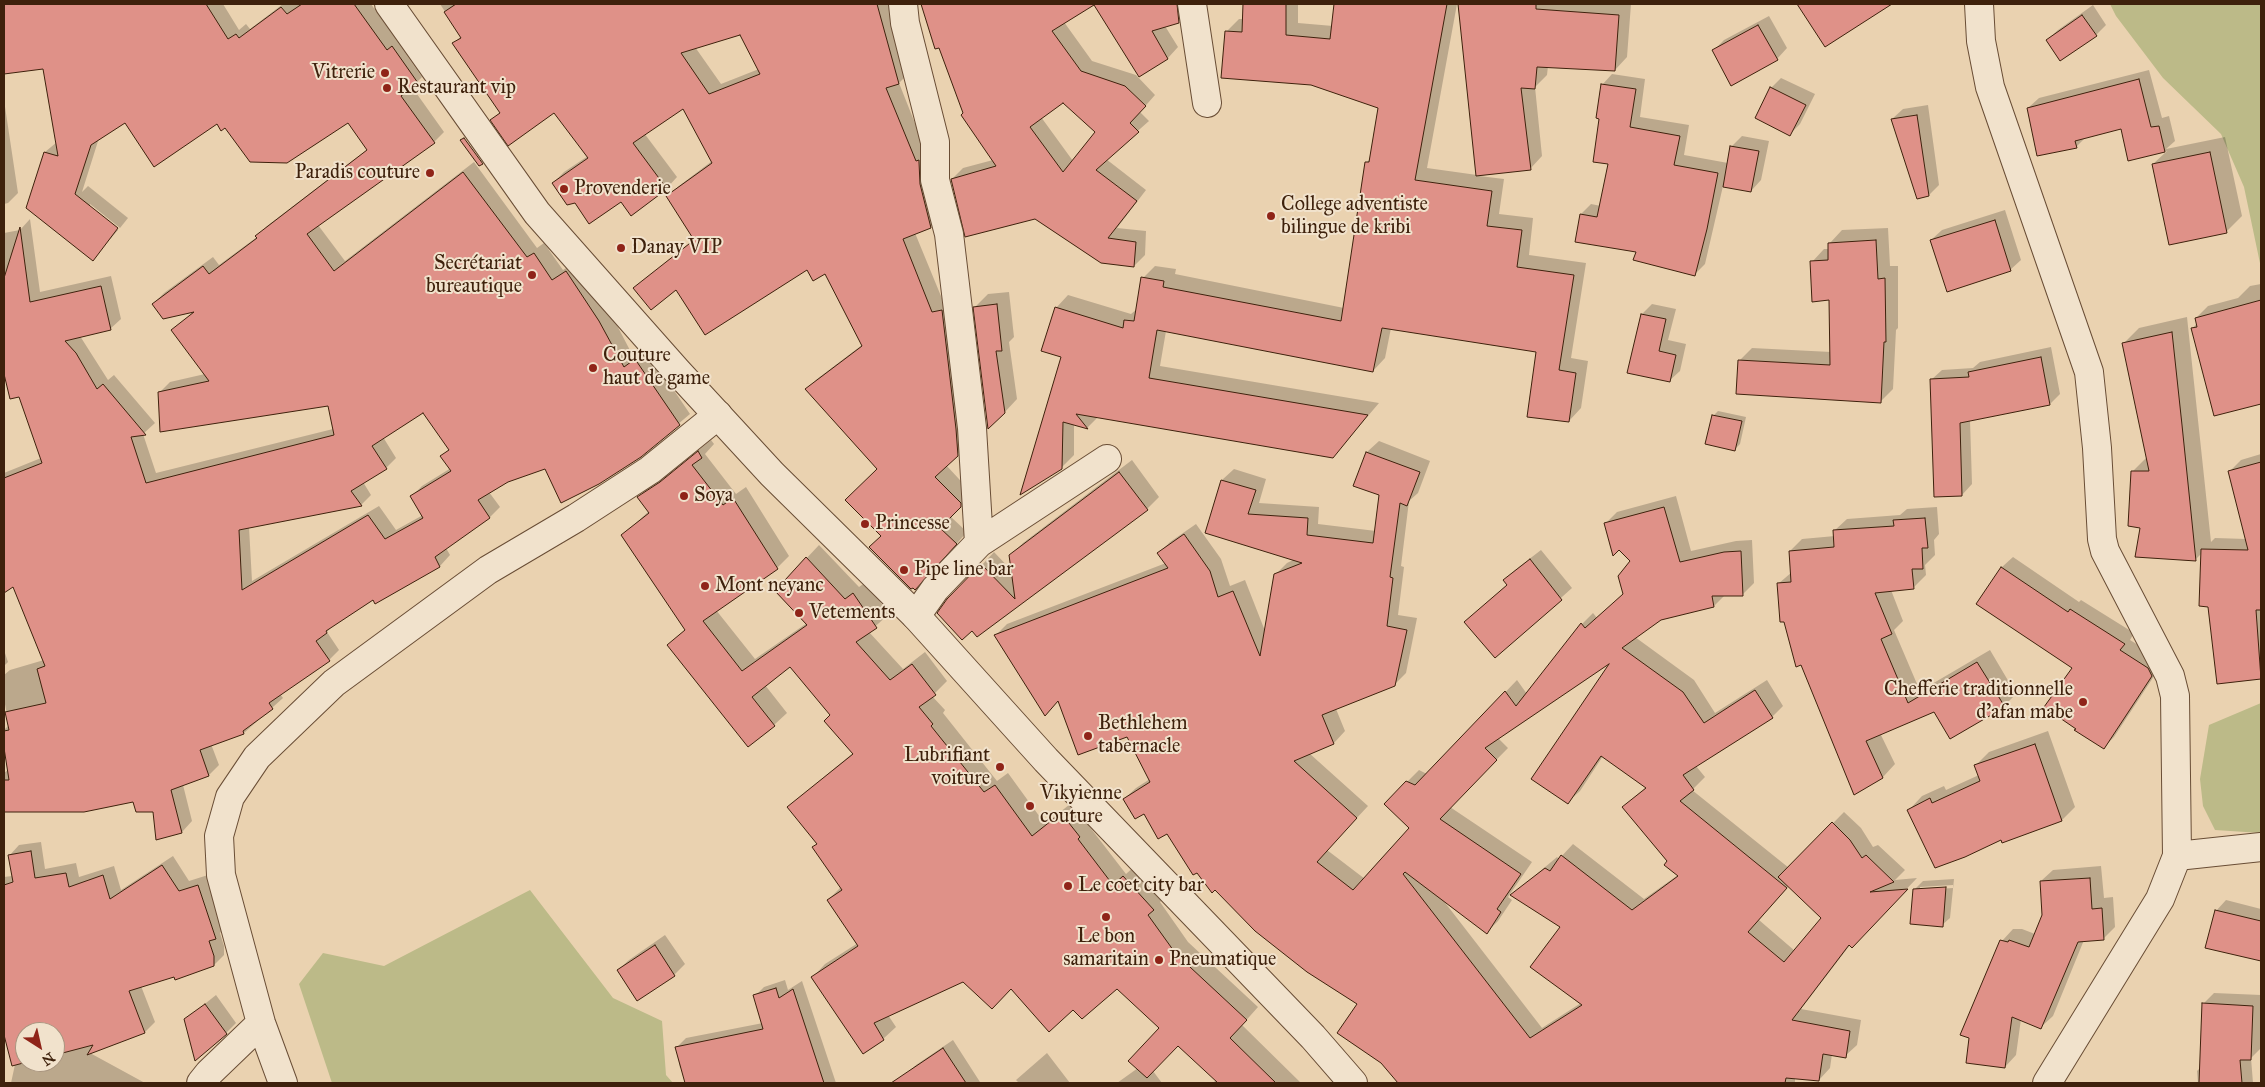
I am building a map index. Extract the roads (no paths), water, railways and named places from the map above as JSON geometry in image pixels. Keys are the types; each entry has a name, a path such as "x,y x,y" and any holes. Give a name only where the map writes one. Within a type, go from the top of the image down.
{"street":[{"path":"389,4 538,213 670,364 772,474 916,616 1046,760 1306,1030 1353,1083"},
{"path":"903,4 905,23 936,142 935,180 949,234 972,428 979,543"},
{"path":"1192,4 1207,103"},
{"path":"1979,4 1981,41 1990,87 2089,372 2098,448 2102,539 2105,551 2170,676 2175,696 2177,856 2160,898 2047,1083"},
{"path":"283,1083 261,1023 221,875 219,836 230,797 257,757 334,683 488,570 576,518 650,470 718,415"},
{"path":"916,616 935,588 979,543 1106,459"},
{"path":"2177,856 2261,847"},
{"path":"201,1083 209,1072 261,1023"}],"place":[{"name":"Vitrerie","path":"385,73"},
{"name":"Restaurant vip","path":"387,88"},
{"name":"Paradis couture","path":"430,173"},
{"name":"Provenderie","path":"564,189"},
{"name":"College adventiste bilingue de kribi","path":"1271,216"},
{"name":"Danay VIP","path":"621,248"},
{"name":"Secrétariat bureautique","path":"532,275"},
{"name":"Couture haut de game","path":"593,368"},
{"name":"Soya","path":"684,496"},
{"name":"Princesse","path":"865,524"},
{"name":"Pipe line bar","path":"904,570"},
{"name":"Mont neyanc","path":"705,586"},
{"name":"Vetements","path":"799,613"},
{"name":"Chefferie traditionnelle d'afan mabe","path":"2083,702"},
{"name":"Bethlehem tabernacle","path":"1088,736"},
{"name":"Lubrifiant voiture","path":"1000,767"},
{"name":"Vikyienne couture","path":"1030,806"},
{"name":"Le coet city bar","path":"1068,886"},
{"name":"Le bon samaritain","path":"1106,917"},
{"name":"Pneumatique","path":"1159,960"}]}
